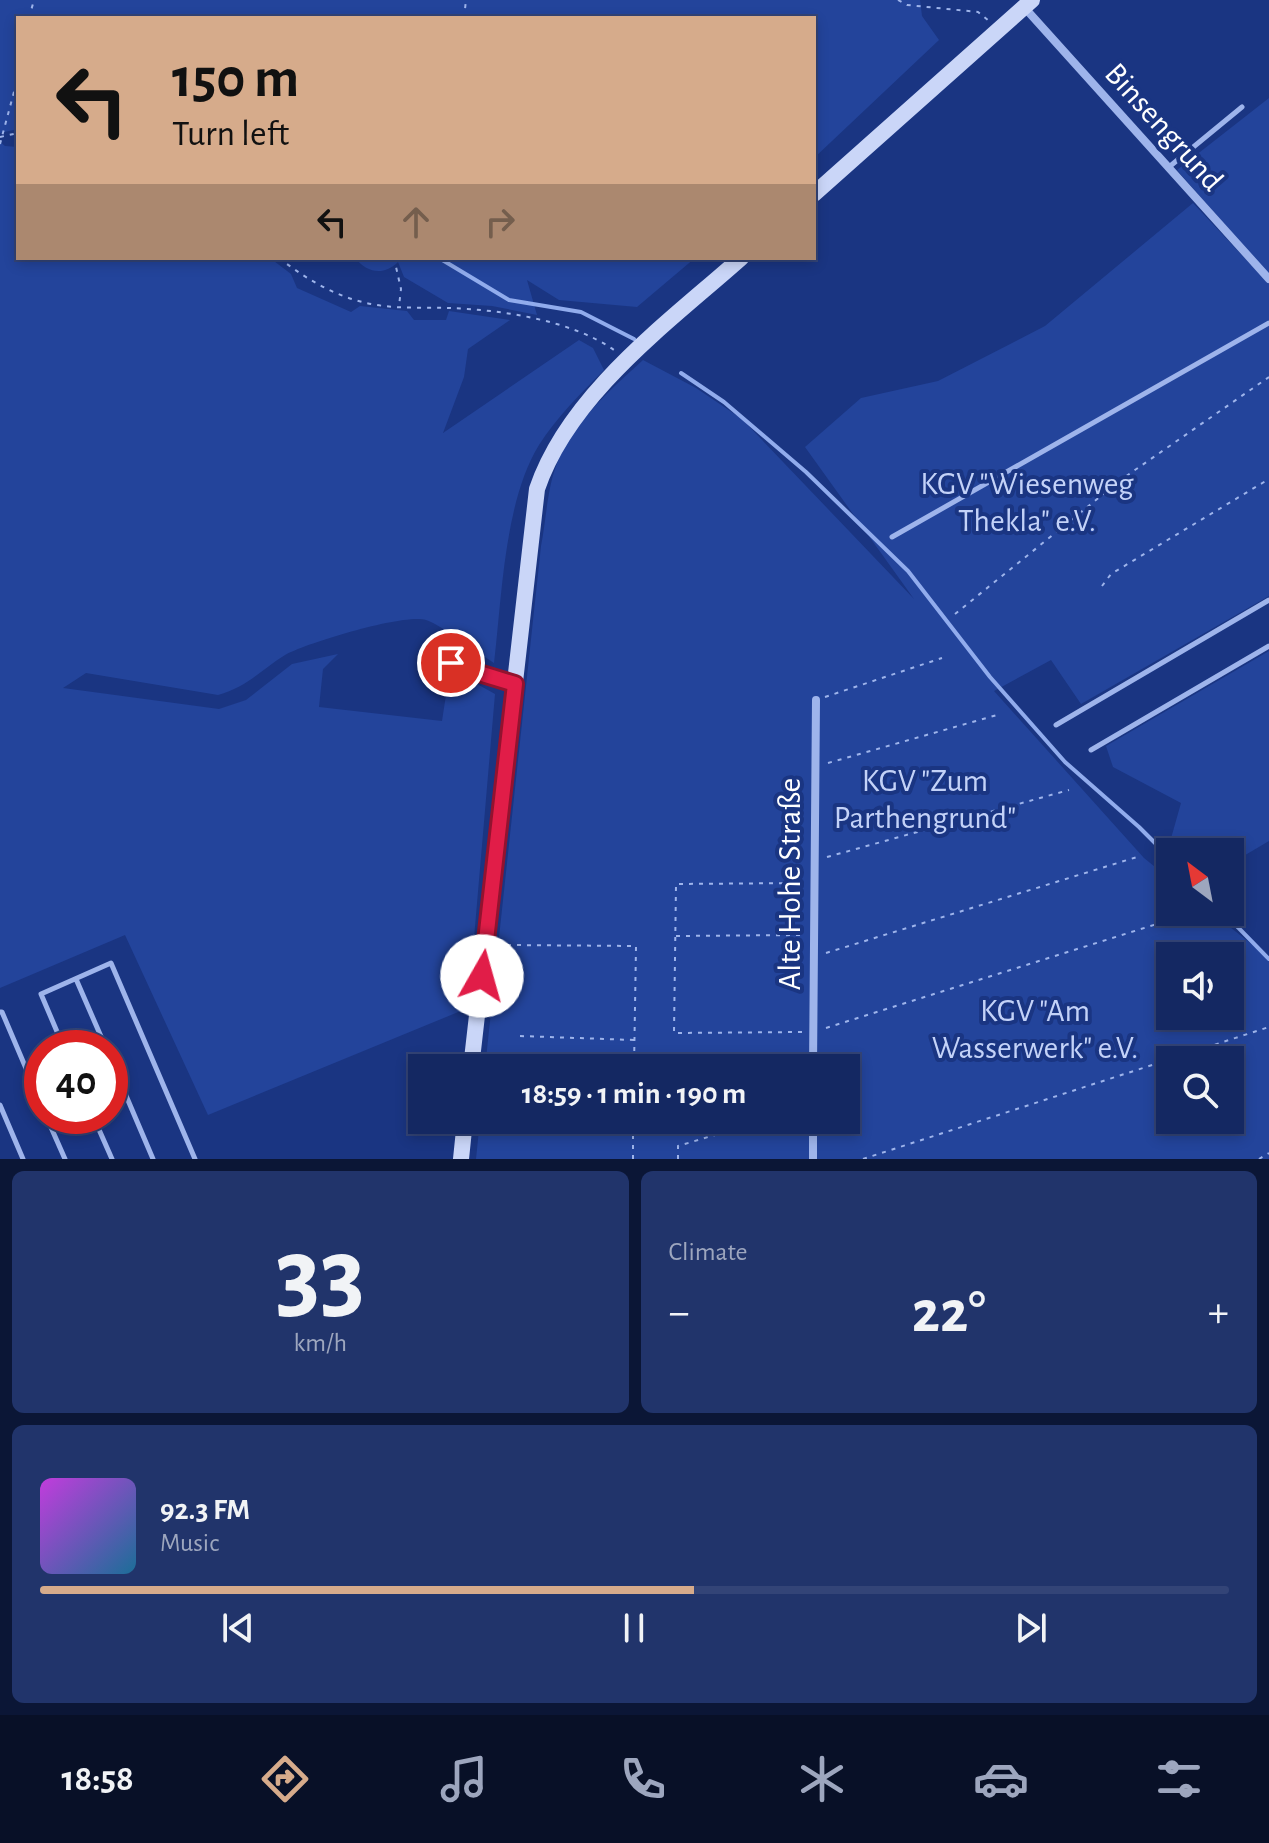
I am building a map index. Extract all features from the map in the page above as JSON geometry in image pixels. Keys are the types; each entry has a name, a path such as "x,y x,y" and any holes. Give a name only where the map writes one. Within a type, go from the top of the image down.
{"street":[{"path":"816,192 1028,3"},
{"name":"Binsengrund","path":"1028,3 1168,168 1269,279"},
{"path":"473,1054 537,489 542,474 562,434 591,397 626,361 739,260"},
{"name":"Alte Hohe Straße","path":"813,1054 816,700"},
{"path":"461,1159 464,1134"},
{"path":"813,1134 813,1159"}],"lane":[{"path":"1168,168 1242,107"},
{"path":"892,537 1269,323"},
{"path":"1056,725 1269,600"},
{"path":"1091,750 1269,646"},
{"path":"451,663 464,663 479,673 515,684"},
{"path":"56,1030 41,994 111,963 195,1159"},
{"path":"76,979 98,1030"},
{"path":"0,1012 24,1066"},
{"path":"128,1100 153,1159"},
{"path":"0,1105 23,1159"},
{"path":"54,1134 65,1159"},
{"path":"101,1134 112,1159"}],"path":[{"path":"898,0 907,5 978,12 999,29"},
{"path":"0,144 16,84"},
{"path":"282,260 338,295 376,305 488,310 563,326 595,338 626,361"},
{"path":"394,260 401,289 399,307"},
{"path":"955,614 1122,479 1269,377"},
{"path":"1102,586 1111,574 1269,479"},
{"path":"816,700 942,658"},
{"path":"815,766 997,715"},
{"path":"814,861 1069,790"},
{"path":"814,957 1137,857"},
{"path":"814,883 676,884 674,1033 813,1032 1156,924"},
{"path":"675,936 814,935"},
{"path":"507,945 636,946 634,1054"},
{"path":"863,1159 1269,1027"},
{"path":"520,1036 635,1040"},
{"path":"633,1134 633,1159"},
{"path":"678,1159 678,1146 718,1134"},
{"path":"1259,1159 1269,1153"}],"green space":[{"path":"0,0 920,0 922,16 939,40 816,156 816,16 16,16 16,129 0,133"},
{"path":"1269,98 1269,275 1177,170"},
{"path":"0,142 16,147 16,260 273,260 291,274 297,288 351,312 360,306 407,311 414,320 446,320 449,311 510,320 468,349 464,377 443,433 579,340 593,348 604,370 553,425 539,445 518,494 506,551 494,663 441,628 426,620 415,619 356,630 296,650 246,683 218,695 86,673 63,688 219,709 246,700 292,664 338,654 323,669 319,707 442,721 450,669 495,694 468,1008 208,1115 125,935 0,988"},
{"path":"1193,203 1269,284 1269,596 1081,704 1051,660 994,691 1156,868 1156,926 1229,926 1269,958 1269,1159 476,1159 479,1134 860,1134 860,1054 487,1054 541,546 556,466 582,421 643,360 696,388 742,419 914,599 805,447 861,398 938,381 1045,326"},
{"path":"357,260 693,260 637,307 559,300 527,280 537,315 492,306 448,303 404,277 398,262 381,271 365,267"},
{"path":"1269,651 1269,841 1244,856 1244,838 1171,838 1181,803 1113,767 1106,746"}],"waterway":[{"path":"442,260 509,300 581,312 634,339"},
{"path":"681,373 724,402 806,472 908,571 990,677 1065,762 1156,844"},
{"path":"1237,926 1269,959"}],"route":[{"path":"451,663 464,663 479,673 515,684 482,976"}],"park label":[{"name":"KGV \"Wiesenweg Thekla\" e.V.","path":"1027,502"},
{"name":"KGV \"Zum Parthengrund\"","path":"925,800"},
{"name":"KGV \"Am Wasserwerk\" e.V.","path":"1035,1030"}]}
